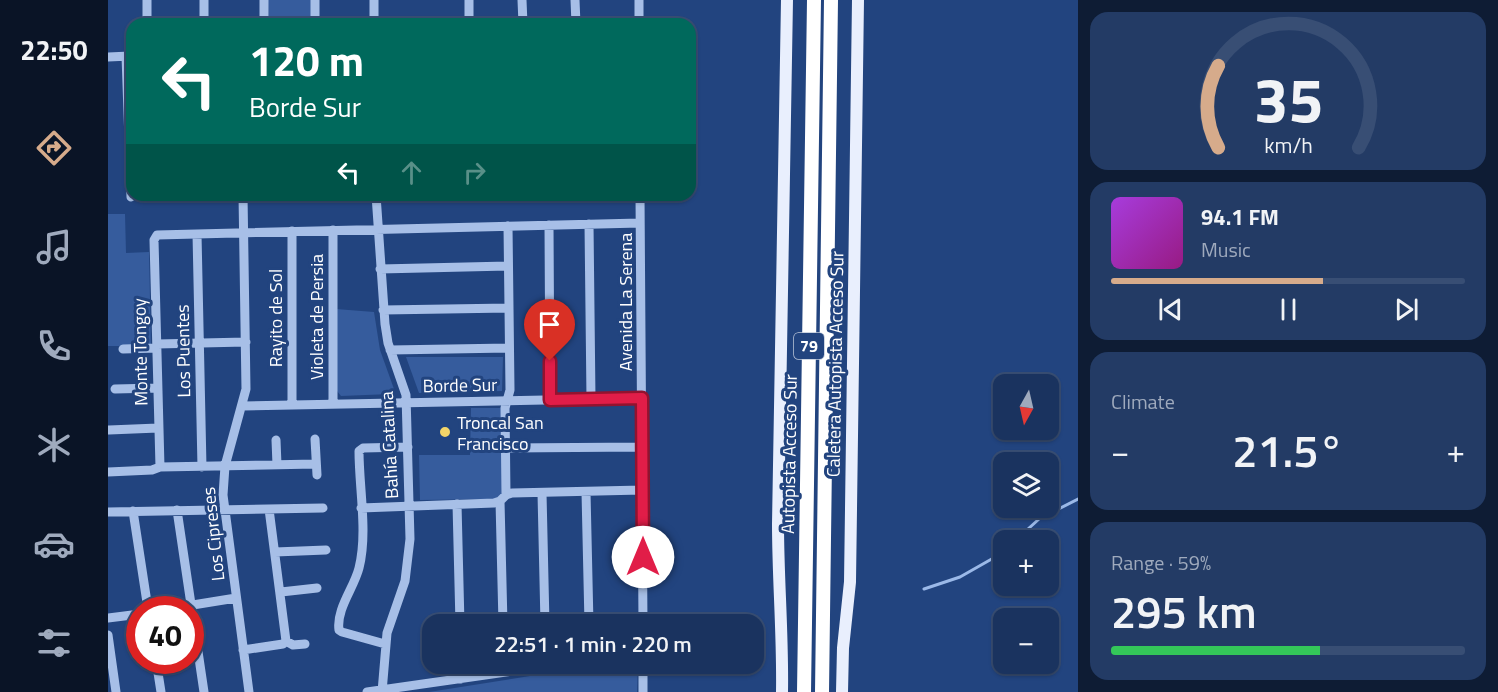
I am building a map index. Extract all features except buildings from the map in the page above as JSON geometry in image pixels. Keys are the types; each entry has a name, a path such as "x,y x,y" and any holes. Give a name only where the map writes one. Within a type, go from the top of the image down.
{"highway":[{"name":"Autopista Acceso Sur","path":"804,692 814,0"},
{"name":"Autopista Acceso Sur","path":"822,692 831,0"}],"main road":[{"path":"782,692 783,651 778,593 778,545 787,0"},
{"name":"Caletera Autopista Acceso Sur","path":"842,692 843,648 850,582 858,0"}],"street":[{"path":"147,0 147,18"},
{"path":"204,0 204,18"},
{"path":"264,0 264,18"},
{"path":"315,0 315,18"},
{"path":"374,0 374,18"},
{"path":"469,0 469,18"},
{"path":"522,0 523,18"},
{"path":"575,0 576,18"},
{"path":"639,0 639,18"},
{"path":"108,57 126,56"},
{"name":"Los Cipreses","path":"243,201 247,383 243,406 225,466 223,488 249,692"},
{"name":"Bahía Catalina","path":"376,201 383,310 390,350 402,380 407,403 409,506 408,567 388,625 382,691"},
{"name":"Avenida La Serena","path":"640,201 643,614"},
{"path":"197,234 640,223"},
{"path":"589,224 591,399"},
{"path":"549,225 550,400"},
{"path":"503,614 503,498 507,401 510,390 508,226"},
{"name":"Violeta de Persia","path":"333,230 333,404"},
{"name":"Rayito de Sol","path":"292,231 292,405"},
{"name":"Monte Tongoy","path":"160,467 156,236 197,234"},
{"name":"Los Puentes","path":"197,234 202,467"},
{"path":"380,269 508,267"},
{"path":"383,310 508,308"},
{"path":"123,349 246,342"},
{"path":"390,350 509,348"},
{"path":"115,389 157,388"},
{"name":"Borde Sur","path":"243,406 642,398"},
{"path":"110,430 158,428"},
{"path":"315,439 317,475"},
{"path":"276,440 277,465"},
{"path":"385,644 339,630 342,610 361,560 360,449 408,447"},
{"path":"506,448 642,447"},
{"path":"108,472 152,470 160,467 315,464"},
{"path":"361,508 494,503 512,493 642,490"},
{"path":"542,492 545,614"},
{"path":"586,492 589,614"},
{"path":"457,504 460,614"},
{"path":"108,512 323,508"},
{"path":"269,509 286,641"},
{"path":"177,510 190,596"},
{"path":"133,511 146,596"},
{"path":"275,552 326,550"},
{"path":"281,592 317,588"},
{"path":"204,603 236,598"},
{"path":"108,618 126,616"},
{"path":"108,635 116,692"},
{"path":"286,641 293,645 304,644"},
{"path":"243,650 283,644 286,641"},
{"path":"158,674 160,692"},
{"path":"201,674 204,692"},
{"path":"461,674 461,679"},
{"path":"367,692 461,679 481,674"},
{"path":"643,674 643,692"}],"shaded area":[{"path":"268,0 312,0 312,18 269,18"},
{"path":"108,214 125,214 126,253 149,252 151,346 108,346"},
{"path":"336,309 374,312 380,350 394,389 391,394 341,396 337,391"},
{"path":"406,357 503,357 502,391 419,393"},
{"path":"471,408 502,408 503,494 498,499 420,500 419,455 470,455"},
{"path":"543,674 638,674 637,692 429,692"}],"waterway":[{"path":"1027,530 1039,519 1078,499"},
{"path":"924,589 960,577 993,558"}],"place":[{"name":"Troncal San Francisco","path":"445,432"}],"route":[{"path":"550,361 550,400 642,398 643,557"}]}
